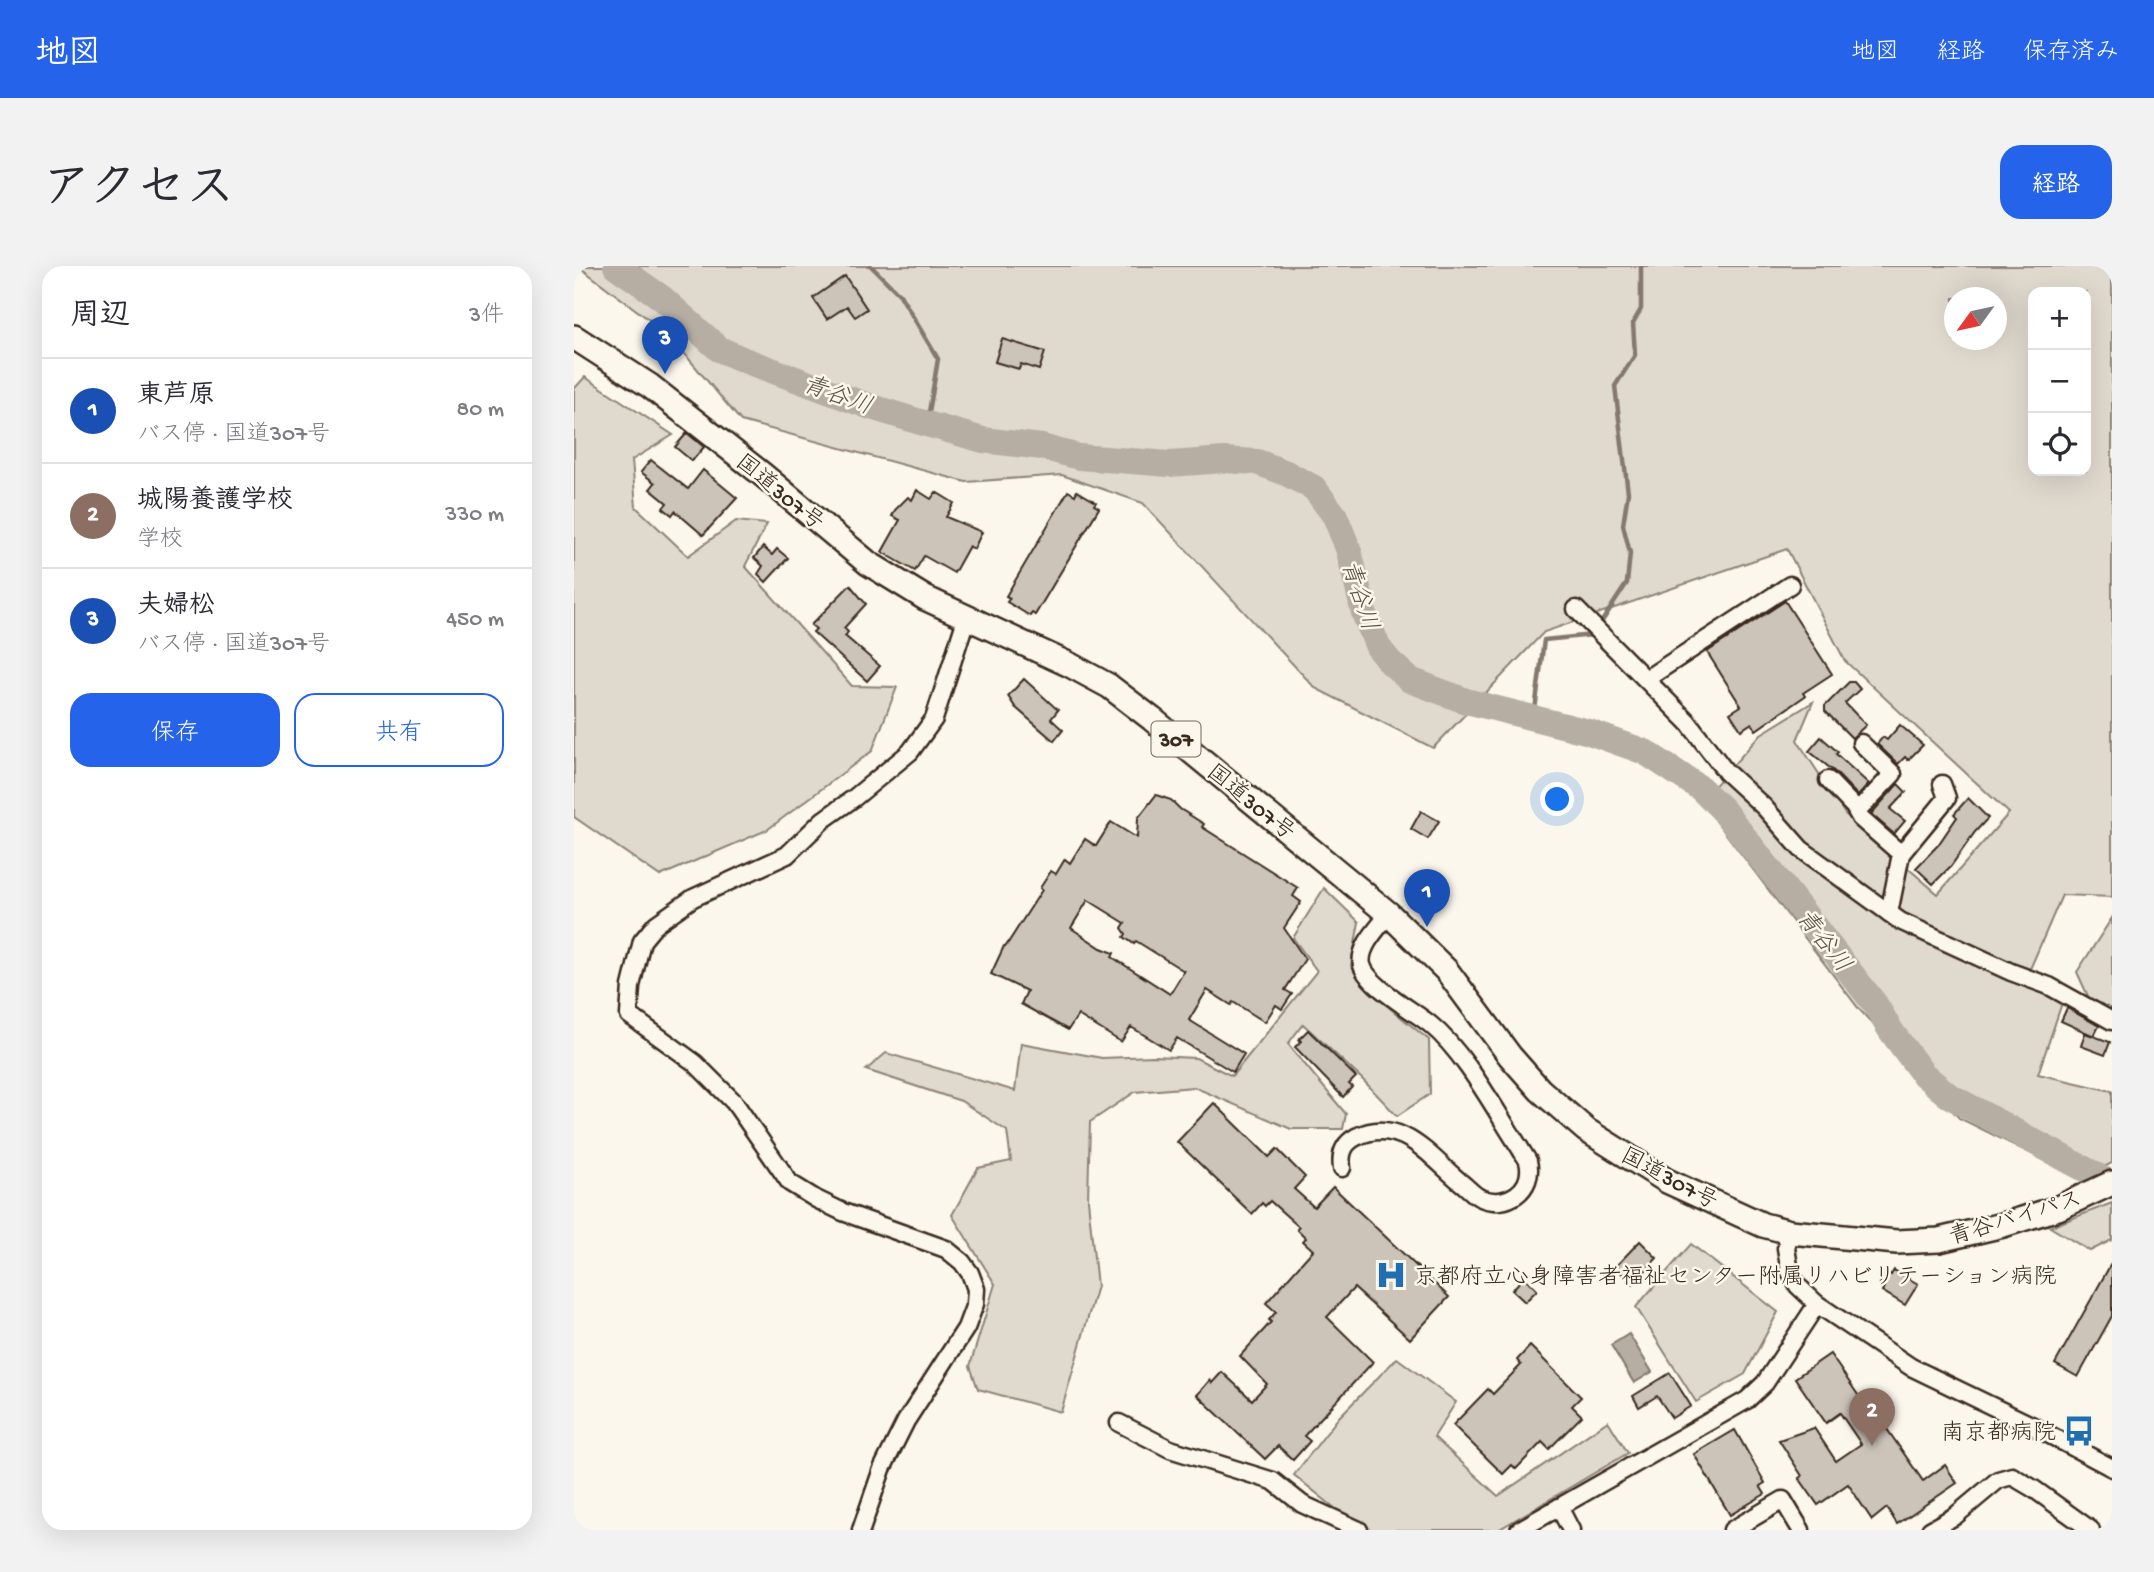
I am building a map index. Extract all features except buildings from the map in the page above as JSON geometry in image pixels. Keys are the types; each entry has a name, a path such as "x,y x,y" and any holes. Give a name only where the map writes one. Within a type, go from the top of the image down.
{"highway":[{"name":"国道307号","path":"574,337 650,386 763,475 868,563 925,598 1070,665 1109,686 1152,719 1389,914 1447,971 1510,1056 1541,1090 1587,1129 1667,1181 1763,1225 1790,1232"},
{"name":"青谷バイパス","path":"1790,1232 1897,1242 1940,1240 2058,1208 2112,1183"}],"street":[{"path":"1646,679 1790,585"},
{"path":"1576,609 1688,722 1726,772 1764,807 1801,849 1889,913 1933,937 2049,986 2112,1021"},
{"path":"861,1530 882,1469 900,1433 966,1328 975,1304 976,1289 970,1273 946,1249 843,1212 790,1183 734,1102 695,1063 629,1015 631,986 642,941 656,923 693,898 753,868 787,855 822,820 854,798 909,752 934,719 967,619"},
{"path":"1857,812 1892,774 1861,743"},
{"path":"1828,780 1860,818 1901,853"},
{"path":"1889,913 1901,853 1947,798 1942,784"},
{"path":"1342,1168 1340,1156 1345,1146 1354,1138 1371,1131 1390,1130 1413,1140 1481,1198 1502,1202 1514,1197 1524,1188 1529,1176 1528,1161 1520,1147 1454,1049 1433,1027 1368,979 1362,964 1364,948 1389,914"},
{"path":"1790,1232 1786,1248 1790,1272 1798,1286 1817,1304 1911,1367 2112,1468"},
{"path":"1519,1530 1747,1400 1765,1383 1817,1304"},
{"path":"1119,1423 1170,1449 1273,1481 1302,1504 1359,1530"},
{"path":"1930,1530 1955,1516 1998,1480 2012,1476 2091,1530"},
{"path":"1732,1530 1783,1500 1801,1530"},
{"path":"1559,1507 1571,1530"}],"shaded area":[{"path":"578,266 2112,266 2112,897 2062,895 2024,983 2062,1003 2038,1074 2112,1091 2112,1163 2106,1166 2058,1167 1959,1118 1859,1009 1701,801 1761,734 1813,702 1797,740 1845,814 1938,894 2009,813 1845,661 1787,549 1544,632 1433,748 1315,688 1143,503 1062,475 966,482 741,421 668,334"},
{"path":"585,377 673,435 632,460 636,507 688,556 736,521 767,524 745,566 852,686 897,687 872,751 767,830 660,876 574,817 574,389"},
{"path":"1324,888 1359,922 1351,966 1369,991 1429,1040 1430,1094 1397,1116 1303,1024 1288,1044 1346,1114 1343,1129 1291,1129 1194,1087 1135,1092 1090,1122 1088,1200 1097,1286 1061,1412 978,1389 970,1366 995,1284 952,1215 978,1168 1011,1161 1007,1131 961,1101 866,1070 886,1053 1015,1091 1021,1043 1102,1058 1196,1058 1232,1076 1317,971 1293,938"},
{"path":"2112,918 2112,1015 2092,1005 2077,972"},
{"path":"2112,1203 2112,1240 2090,1251 2050,1227"},
{"path":"1691,1244 1778,1312 1745,1374 1696,1402 1636,1307"},
{"path":"1629,1334 1652,1372 1634,1383 1611,1345"},
{"path":"1397,1358 1456,1402 1434,1437 1498,1496 1608,1421 1628,1453 1498,1530 1362,1530 1294,1475 1339,1417"}],"waterway":[{"name":"青谷川","path":"616,266 662,298 719,349 871,407 983,440 1042,447 1079,457 1170,464 1224,460 1257,462 1314,488 1335,516 1349,551 1364,613 1378,647 1410,680 1466,701 1589,732 1645,752 1700,788 1723,810 1875,1004 1923,1074 1948,1095 2112,1184"},
{"path":"871,266 900,295 938,359 927,424"},
{"path":"1534,718 1544,640 1593,635 1627,583 1630,553 1623,525 1628,493 1615,386 1635,355 1633,323 1641,309 1641,266"}],"place":[{"name":"夫婦松","path":"665,374"},
{"name":"東芦原","path":"1427,927"},
{"name":"京都府立心身障害者福祉センター附属リハビリテーション病院","path":"1391,1275"},
{"name":"南京都病院","path":"2079,1431"},
{"name":"城陽養護学校","path":"1872,1446"}]}
